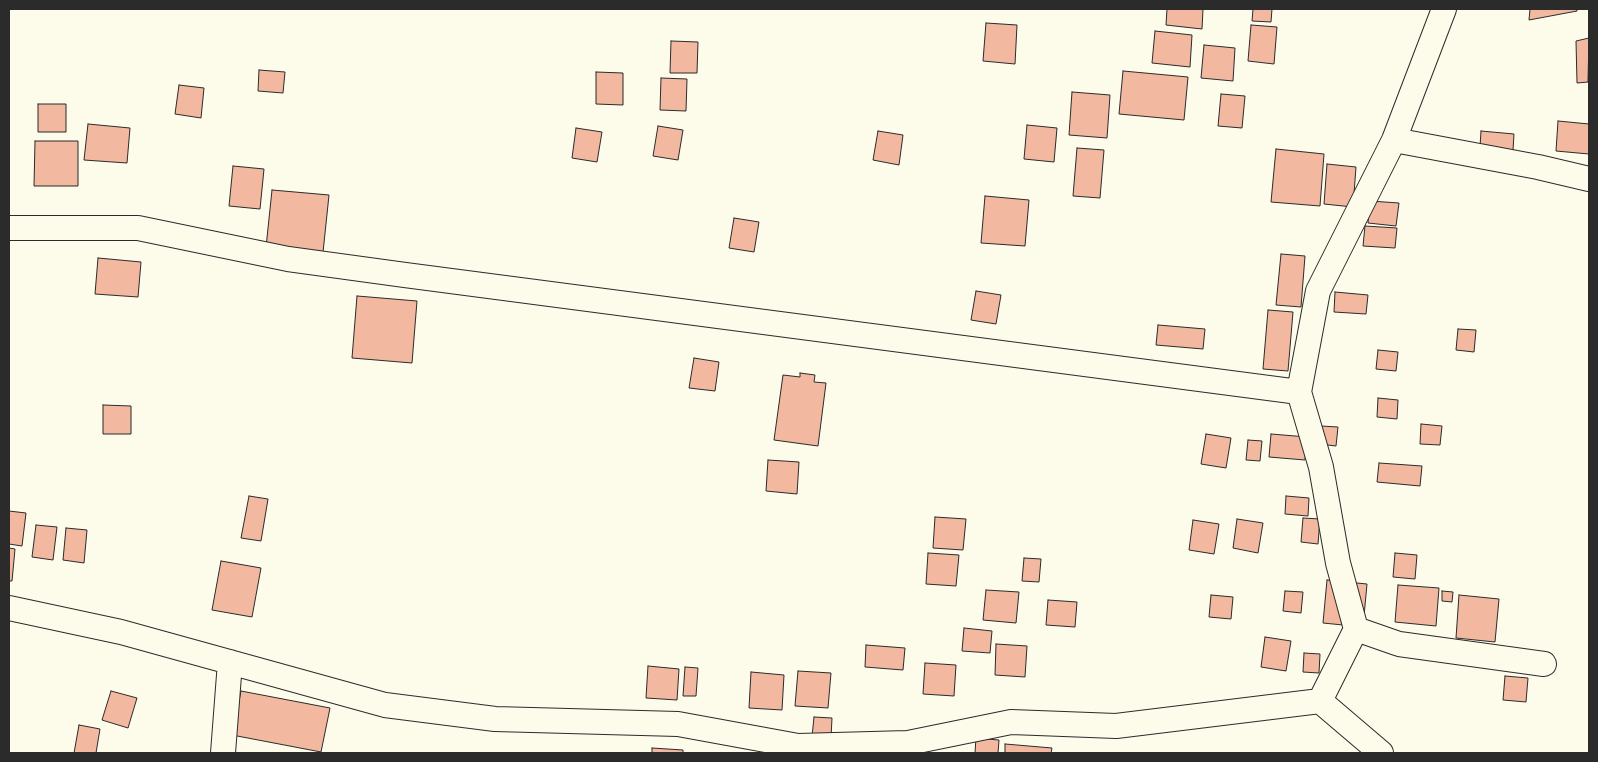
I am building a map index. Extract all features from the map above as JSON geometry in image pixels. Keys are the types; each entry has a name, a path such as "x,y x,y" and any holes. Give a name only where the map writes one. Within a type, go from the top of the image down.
{"street":[{"path":"1320,701 1356,629 1338,563 1320,467 1299,392 1318,291 1394,140 1444,9"},
{"path":"1394,140 1538,166 1589,179"},
{"path":"9,228 138,228 288,259 405,276 1299,392"},
{"path":"9,608 121,632 385,705 494,719 678,724 798,746 908,743 1010,722 1116,726 1320,701 1381,753"},
{"path":"1356,629 1399,644 1544,664"},
{"path":"223,753 230,662"}],"building":[{"path":"1167,9 1203,9 1202,29 1166,25"},
{"path":"1253,9 1272,9 1271,22 1252,21"},
{"path":"1530,9 1577,9 1577,11 1529,20"},
{"path":"986,23 1017,25 1015,64 983,61"},
{"path":"1251,25 1277,27 1274,64 1248,61"},
{"path":"1155,31 1192,35 1190,67 1152,63"},
{"path":"1589,38 1588,82 1577,83 1576,41"},
{"path":"671,41 698,42 697,73 670,73"},
{"path":"1204,45 1235,48 1233,81 1201,78"},
{"path":"259,70 285,72 283,93 258,91"},
{"path":"1123,71 1188,77 1184,120 1119,114"},
{"path":"596,72 623,73 623,105 596,104"},
{"path":"661,78 687,79 686,111 660,110"},
{"path":"179,85 204,88 201,118 175,114"},
{"path":"1072,92 1110,95 1107,138 1069,135"},
{"path":"1221,94 1245,96 1242,128 1218,126"},
{"path":"38,104 66,104 66,132 38,132"},
{"path":"1558,121 1589,124 1589,154 1556,151"},
{"path":"88,124 130,128 127,163 84,160"},
{"path":"1027,125 1057,128 1054,162 1024,159"},
{"path":"658,126 683,130 678,160 653,156"},
{"path":"576,128 602,132 597,162 572,158"},
{"path":"878,131 903,135 899,165 873,160"},
{"path":"1481,131 1514,134 1513,150 1480,147"},
{"path":"35,141 78,141 78,186 34,186"},
{"path":"1077,148 1104,150 1100,198 1073,196"},
{"path":"1276,149 1324,154 1320,206 1271,202"},
{"path":"1327,164 1356,167 1353,207 1324,204"},
{"path":"233,166 264,169 260,209 229,206"},
{"path":"272,190 329,195 322,262 265,257"},
{"path":"985,196 1029,200 1025,246 981,243"},
{"path":"1370,201 1399,203 1396,226 1368,223"},
{"path":"734,218 759,222 754,252 729,248"},
{"path":"1365,226 1397,228 1395,248 1363,246"},
{"path":"1281,254 1305,256 1301,307 1276,305"},
{"path":"98,258 141,262 138,297 95,294"},
{"path":"976,291 1001,295 996,324 971,320"},
{"path":"1335,292 1368,295 1366,314 1334,312"},
{"path":"357,296 417,301 412,363 352,358"},
{"path":"1268,310 1293,312 1288,371 1263,369"},
{"path":"1158,325 1205,329 1203,349 1156,345"},
{"path":"1458,329 1476,330 1474,352 1456,350"},
{"path":"1378,350 1398,352 1396,371 1376,369"},
{"path":"694,358 719,362 715,391 689,388"},
{"path":"800,373 815,375 814,382 826,383 818,446 774,440 783,375 800,377"},
{"path":"1378,398 1398,400 1397,419 1377,417"},
{"path":"103,405 131,406 131,434 103,434"},
{"path":"1421,424 1442,426 1440,445 1420,444"},
{"path":"1321,426 1338,427 1336,446 1319,444"},
{"path":"1206,434 1231,438 1226,468 1201,464"},
{"path":"1271,434 1307,437 1305,460 1269,457"},
{"path":"1248,440 1262,441 1260,461 1246,460"},
{"path":"768,460 799,462 797,494 766,491"},
{"path":"1379,463 1422,466 1420,486 1377,482"},
{"path":"249,496 268,499 261,541 241,538"},
{"path":"1286,496 1309,498 1308,516 1285,514"},
{"path":"9,511 26,513 22,546 9,544"},
{"path":"935,517 966,519 963,550 933,548"},
{"path":"1303,518 1320,519 1318,544 1301,542"},
{"path":"1237,519 1263,523 1258,553 1233,548"},
{"path":"1193,520 1219,524 1214,554 1189,550"},
{"path":"36,525 57,527 53,560 32,557"},
{"path":"66,528 87,530 84,563 63,560"},
{"path":"9,548 15,549 12,581 9,581"},
{"path":"928,553 959,555 956,586 926,584"},
{"path":"1395,553 1417,555 1415,579 1393,577"},
{"path":"1024,558 1041,559 1039,582 1022,581"},
{"path":"221,561 261,568 252,617 212,610"},
{"path":"1327,580 1367,584 1363,627 1323,623"},
{"path":"1398,585 1439,588 1436,626 1395,622"},
{"path":"986,590 1019,592 1016,623 983,620"},
{"path":"1285,591 1303,592 1301,613 1283,611"},
{"path":"1442,591 1453,592 1452,602 1442,601"},
{"path":"1211,595 1233,597 1231,619 1209,617"},
{"path":"1459,595 1499,599 1495,642 1456,638"},
{"path":"1048,600 1077,602 1075,627 1046,625"},
{"path":"964,628 992,631 990,653 962,651"},
{"path":"1265,637 1291,641 1286,671 1261,667"},
{"path":"996,644 1027,646 1025,677 995,675"},
{"path":"866,645 905,648 903,670 865,667"},
{"path":"1304,653 1320,654 1319,673 1303,672"},
{"path":"925,663 956,665 954,696 923,694"},
{"path":"648,666 679,669 677,700 646,698"},
{"path":"685,667 698,668 696,696 683,696"},
{"path":"798,671 831,673 828,708 795,706"},
{"path":"751,672 784,675 782,710 749,708"},
{"path":"1505,676 1528,678 1526,702 1503,700"},
{"path":"111,691 137,698 128,728 102,720"},
{"path":"241,691 330,708 321,752 232,735"},
{"path":"814,717 832,718 831,738 812,737"},
{"path":"79,725 100,729 96,753 74,753"},
{"path":"976,738 999,740 998,753 975,753"},
{"path":"1005,744 1052,748 1051,753 1005,753"},
{"path":"652,748 683,750 683,753 652,753"}]}
